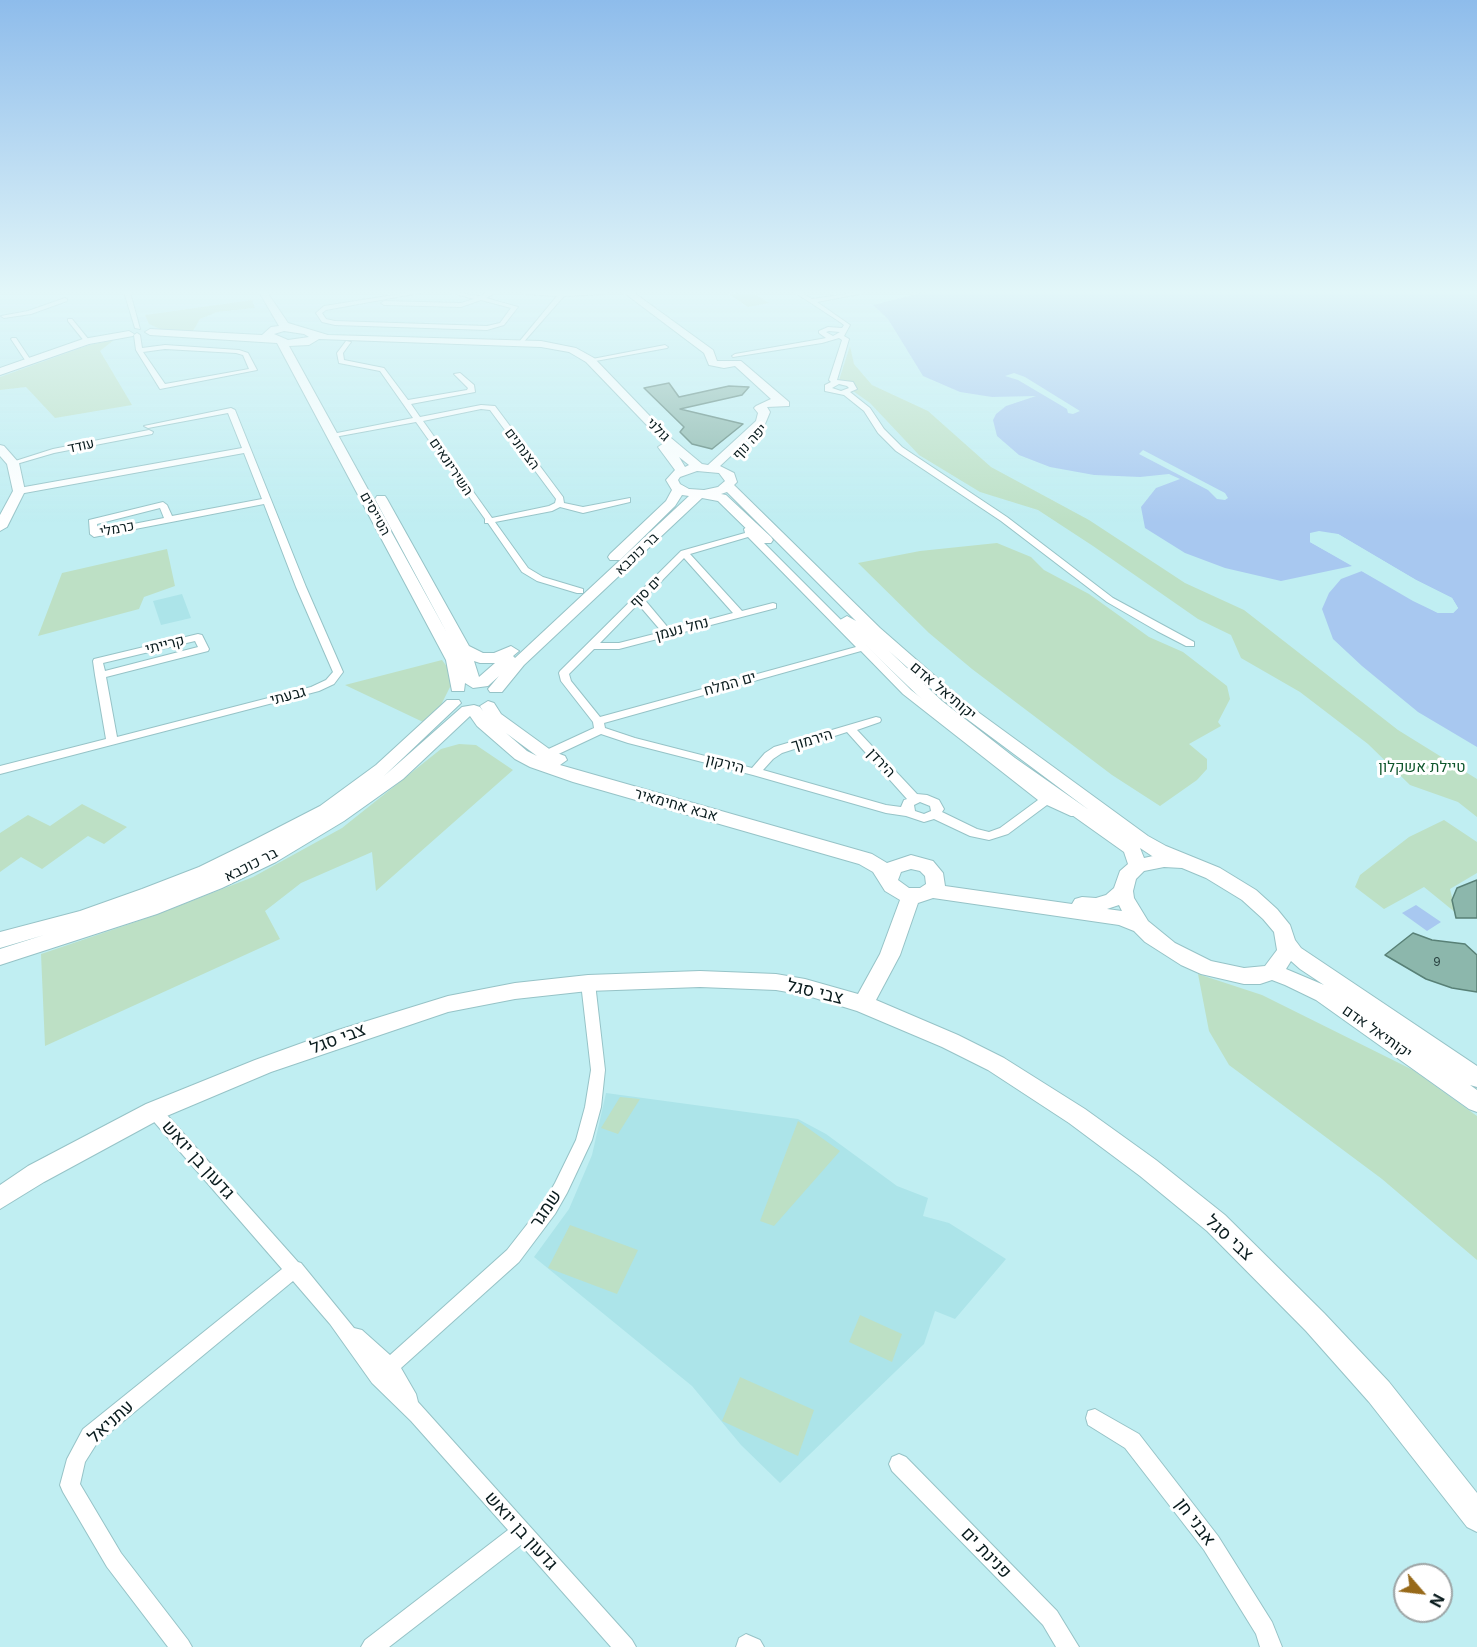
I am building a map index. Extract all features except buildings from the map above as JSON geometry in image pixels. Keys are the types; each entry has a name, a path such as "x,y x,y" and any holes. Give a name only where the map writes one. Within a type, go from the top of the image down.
{"street":[{"path":"151,369 163,387 253,369"},
{"name":"הטייסים","path":"295,369 405,539 463,649 474,696"},
{"name":"הטייסים","path":"304,369 474,696"},
{"name":"השיריונאים","path":"381,369 406,404 420,419 488,521 525,570 540,579 580,591"},
{"name":"גולני","path":"585,369 666,450 681,471"},
{"name":"גולני","path":"599,369 693,462"},
{"name":"יפה נוף","path":"712,467 761,422 765,408 764,396 729,369"},
{"path":"745,369 780,409"},
{"path":"837,369 833,380 836,383 852,386 853,389 846,392 867,410 881,431 899,449 1004,519 1110,600 1190,644"},
{"path":"406,404 472,390 458,374"},
{"name":"הצנחנים","path":"337,435 481,407 492,408 560,499 559,504"},
{"path":"765,408 780,409"},
{"name":"יפה נוף","path":"727,479 730,463 780,409"},
{"name":"עודד","path":"13,463 231,410"},
{"name":"גבעתי","path":"0,770 315,689 330,682 338,672 266,501 231,410"},
{"path":"0,449 13,463 19,491"},
{"path":"679,489 672,480 693,462 714,459 733,449"},
{"path":"0,527 4,512 19,491 246,450"},
{"path":"693,462 712,467 727,479 703,494"},
{"name":"יקותיאל אדם","path":"727,479 875,631 961,707 1142,840 1159,851 1213,873 1254,899 1278,922 1283,930 1286,943 1294,954 1477,1077"},
{"name":"יקותיאל אדם","path":"679,489 722,498 748,527 936,704 1009,762 1132,849 1138,866"},
{"name":"בר כוכבא","path":"0,957 140,913 215,883 269,857 338,817 421,755 529,639 671,503 679,489"},
{"name":"בר כוכבא","path":"0,940 84,917 206,872 326,810 519,662 703,494"},
{"path":"488,521 552,508 559,504 583,510 627,500"},
{"name":"כרמלי","path":"169,520 163,505 92,522 94,534 169,520 266,501"},
{"path":"748,527 862,648 907,692 1046,800 1086,816"},
{"name":"ים סוף","path":"599,726 566,681 564,673 684,554 748,527"},
{"path":"684,554 739,614"},
{"path":"639,599 668,633"},
{"name":"נחל נעמן","path":"591,646 609,648 772,606"},
{"name":"קרייתי","path":"198,637 204,650 169,658 100,675 98,661 198,637"},
{"path":"463,649 480,658 497,658 508,654 529,639"},
{"name":"ים המלח","path":"546,755 599,726 862,648"},
{"path":"100,675 112,742"},
{"name":"אבא אחימאיר","path":"474,696 503,738 521,755 536,764 866,859 880,867 889,879"},
{"name":"אבא אחימאיר","path":"474,696 495,717 546,755 906,862"},
{"name":"הירמוך","path":"755,772 769,756 778,750 876,720"},
{"name":"הירקון","path":"599,726 632,741 755,772 886,809 909,812"},
{"name":"הירדן","path":"849,728 914,799"},
{"path":"421,755 459,730 486,730 503,738"},
{"path":"914,799 931,800 937,806 936,814 928,818 919,818 909,812 908,803 914,799"},
{"path":"936,814 974,833 989,836 1004,831 1046,800"},
{"path":"1185,862 1164,860 1138,866 1127,876 1123,891 1125,899 1141,926 1152,937 1188,960 1208,968 1244,976 1260,976 1272,972 1287,951 1286,943"},
{"path":"1123,891 1113,900 1096,904 1078,903 961,882 933,882 921,896 911,896 897,891 889,879 893,868 906,862 919,863 933,882 1122,918 1141,926"},
{"path":"863,1004 890,955 911,896"},
{"name":"יקותיאל אדם","path":"1272,972 1323,994 1477,1102"},
{"name":"צבי סגל","path":"0,1198 36,1174 154,1111 273,1062 369,1028 437,1008 514,991 588,983 700,978 776,982 805,987 863,1004 950,1041 996,1064 1095,1129 1148,1168 1216,1223 1315,1322 1379,1392 1477,1517"},
{"name":"שמגר","path":"384,1372 513,1256 549,1209 561,1188 584,1140 593,1107 598,1071 588,983"},
{"name":"גדעון בן יואש","path":"154,1111 295,1269 521,1532 625,1647"},
{"name":"עתניאל","path":"181,1647 114,1560 70,1485 76,1459 90,1436 295,1269"},
{"name":"אבני חן","path":"1095,1418 1132,1441 1211,1543 1265,1629 1271,1647"},
{"name":"פנינת ים","path":"899,1464 1050,1618 1068,1647"},
{"path":"372,1647 521,1532"}],"shaded area":[{"path":"919,369 1477,369 1477,747 1418,712 1362,666 1333,639 1322,609 1329,593 1341,579 1362,571 1438,613 1453,613 1458,608 1452,598 1416,580 1338,534 1310,533 1310,542 1352,566 1281,581 1225,568 1185,553 1145,528 1141,507 1156,488 1180,479 1169,474 1140,477 1094,475 1050,467 1019,455 997,436 993,420 996,414 1006,406 1036,396 992,397 960,392 923,376"},
{"path":"182,594 191,618 161,625 153,601"},
{"path":"1416,905 1441,922 1427,931 1402,913"},
{"path":"606,1093 798,1119 826,1134 897,1186 928,1198 923,1216 949,1223 1006,1259 955,1319 935,1311 924,1344 780,1483 741,1445 692,1386 534,1257 569,1209 592,1155"}],"green space":[{"path":"23,369 111,369 132,405 55,418 26,387 0,390 0,377"},
{"name":"טיילת אשקלון","path":"843,369 858,369 872,385 928,411 991,467 1089,520 1185,583 1244,610 1398,730 1477,779 1477,817 1458,802 1410,785 1368,744 1300,692 1241,658 1231,635 1198,619 1038,510 980,492 919,455 870,403 853,391 855,389 849,382 839,380"},
{"path":"997,543 1031,557 1044,570 1089,594 1149,637 1183,652 1227,686 1230,699 1218,722 1221,726 1189,744 1207,759 1207,769 1197,780 1160,806 1112,775 972,669 929,633 858,563 920,551"},
{"path":"167,549 175,586 144,597 139,609 38,636 62,573"},
{"path":"442,660 451,672 453,681 440,707 423,722 345,685"},
{"path":"459,744 476,745 513,770 376,891 372,852 301,883 265,911 280,939 45,1046 41,954 153,916 253,877 342,828 441,749"},
{"path":"82,804 127,827 104,844 88,836 42,869 21,857 0,872 0,833 28,815 50,826"},
{"path":"1444,820 1477,842 1477,873 1450,889 1456,913 1424,887 1384,909 1355,887 1360,875 1409,837"},
{"path":"1198,974 1262,995 1413,1070 1477,1116 1477,1260 1382,1179 1229,1065 1209,1031"},
{"path":"620,1097 640,1099 618,1134 601,1128"},
{"path":"798,1121 840,1151 774,1226 760,1221"},
{"path":"570,1225 638,1250 617,1294 548,1268"},
{"path":"860,1315 902,1334 892,1362 849,1342"},
{"path":"740,1377 814,1410 798,1456 722,1421"}],"pier":[{"path":"1014,373 1025,377 1080,411 1073,414 1068,413 1067,409 1018,380 1005,376"},
{"path":"1143,450 1225,493 1228,498 1217,499 1208,490 1139,454"},
{"path":"1319,531 1338,534 1416,580 1452,598 1458,608 1453,613 1438,613 1413,601 1358,569 1363,568 1439,610 1451,610 1454,607 1450,600 1414,583 1337,537 1319,534 1313,536 1313,540 1354,563 1355,567 1310,542 1310,533"}]}
